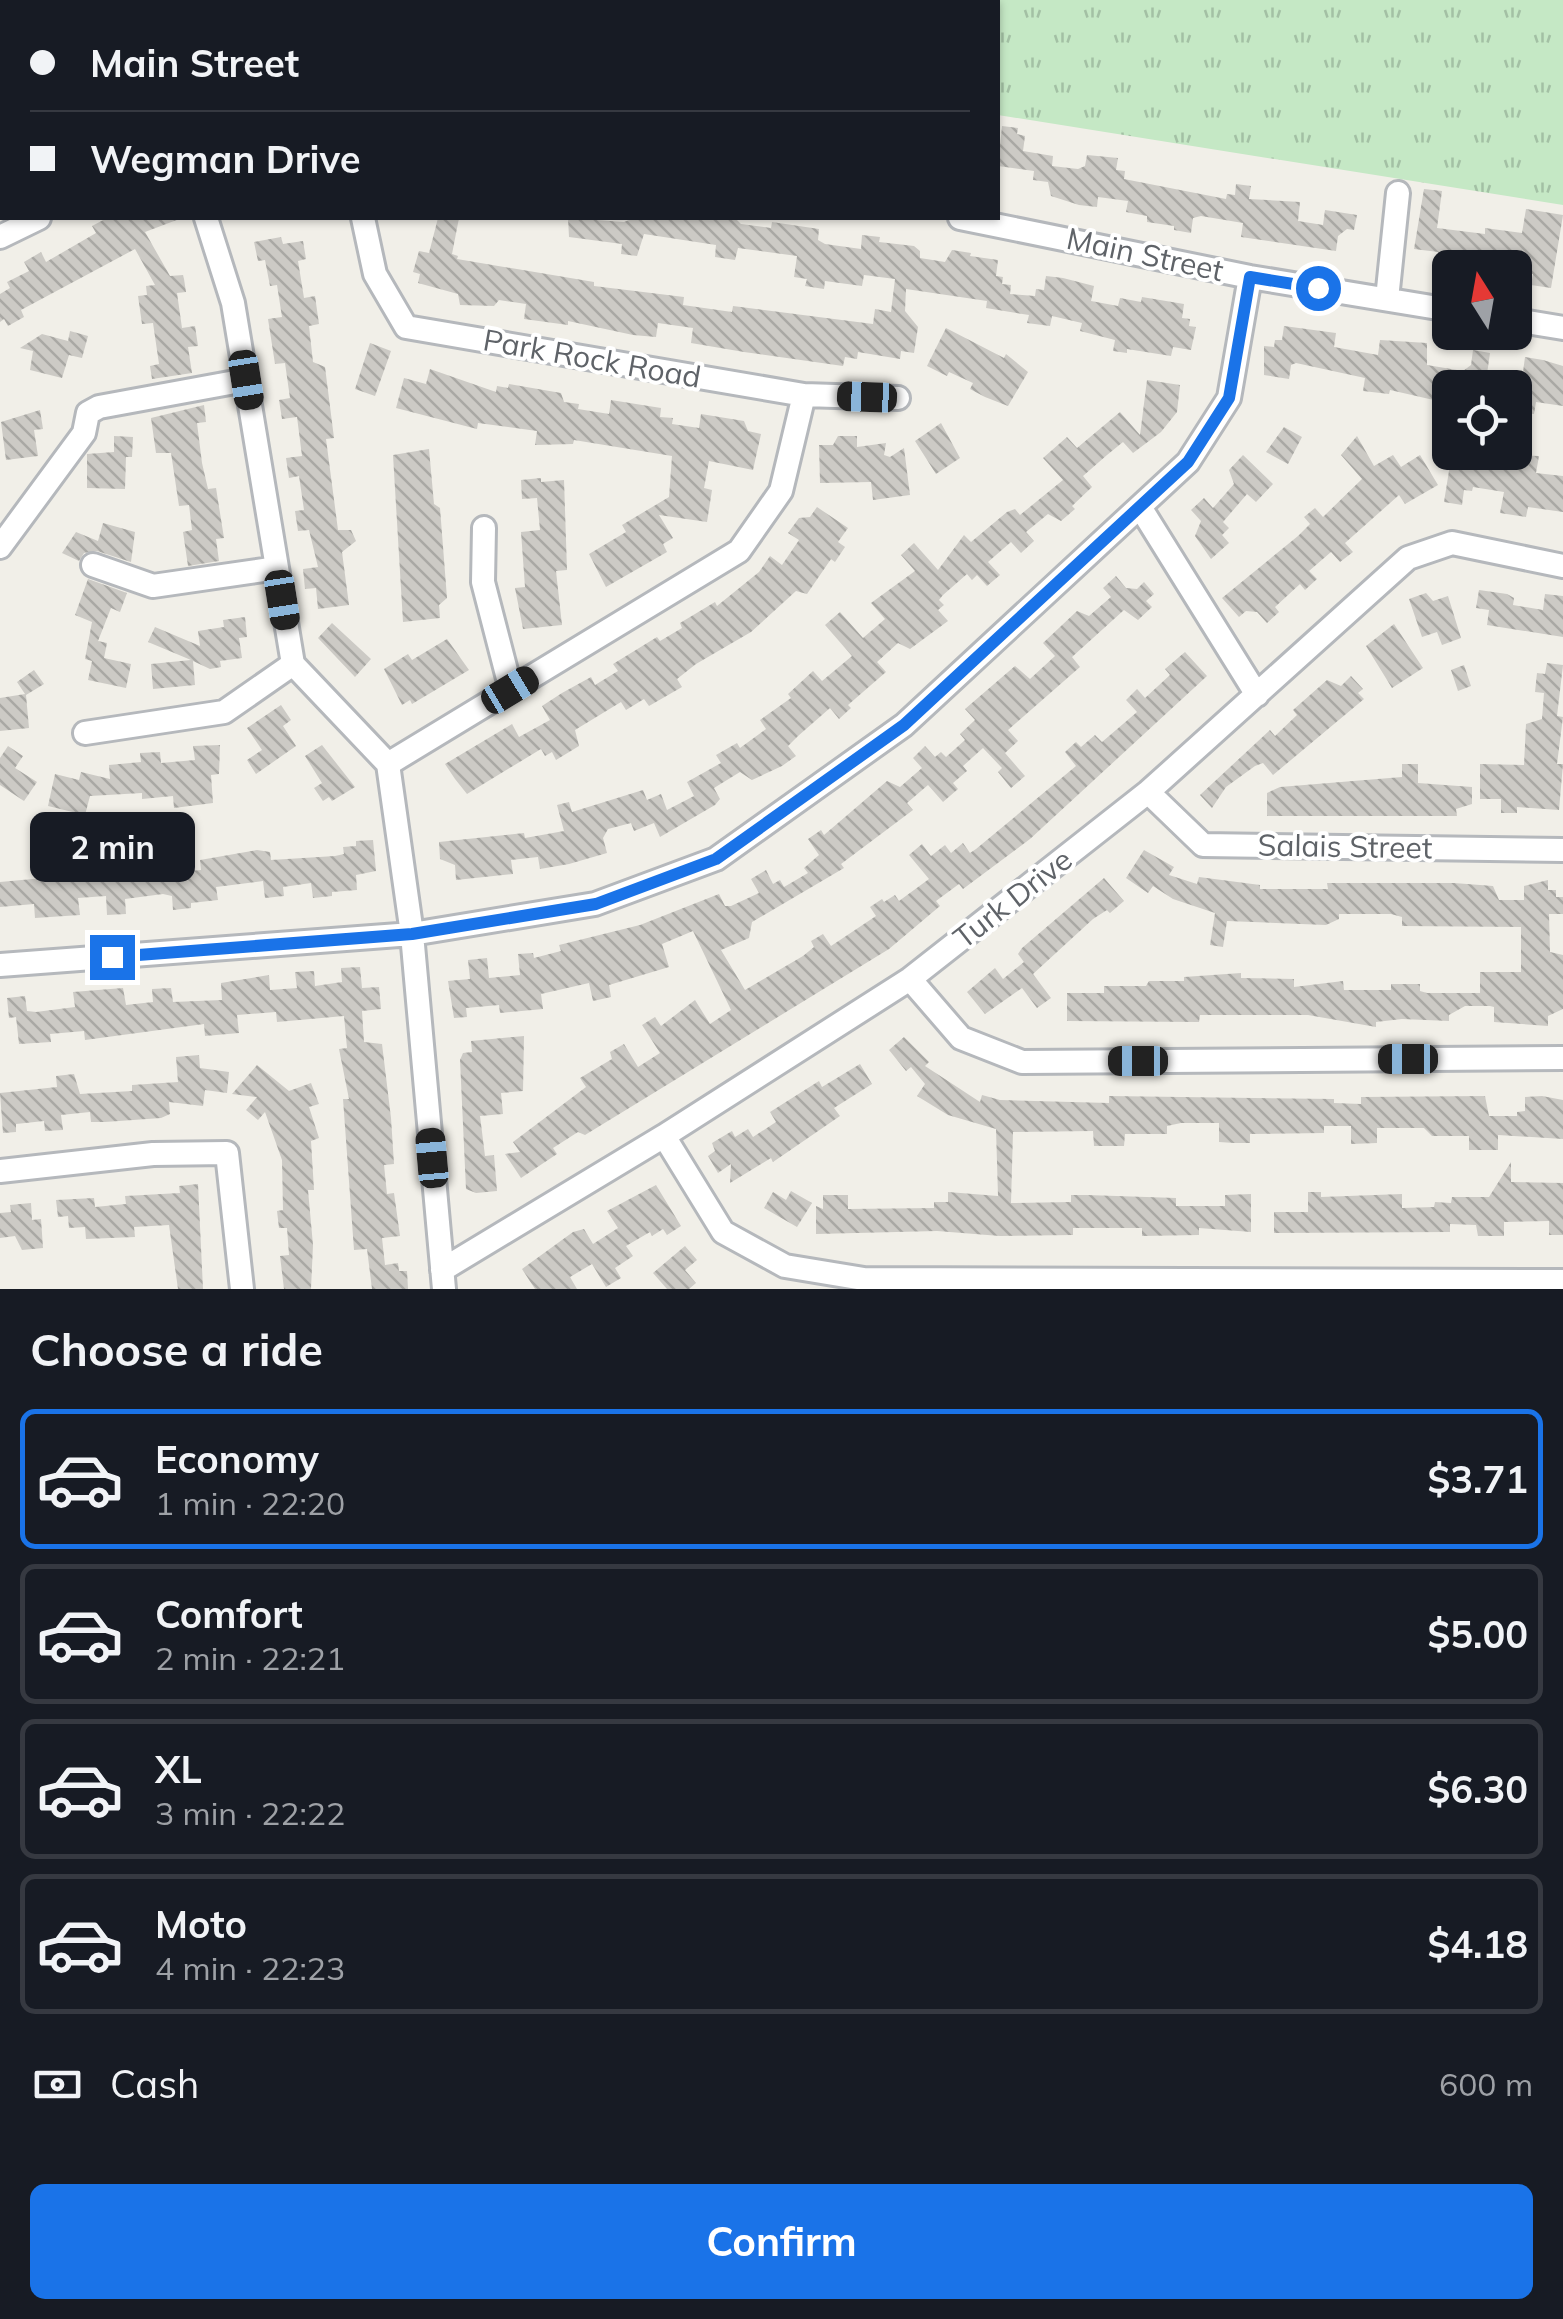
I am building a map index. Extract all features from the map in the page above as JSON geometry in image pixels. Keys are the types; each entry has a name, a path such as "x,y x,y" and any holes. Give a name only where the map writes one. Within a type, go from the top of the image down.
{"street":[{"path":"1387,299 1398,193"},
{"path":"0,236 35,220"},
{"path":"207,220 233,303 293,664 388,764 412,934 443,1279"},
{"name":"Park Rock Road","path":"363,220 375,274 406,327 804,395 898,398"},
{"name":"Main Street","path":"970,220 1250,277 1432,307"},
{"path":"0,965 412,934 596,904 716,859 904,725 1188,462 1229,398 1250,277"},
{"path":"1532,323 1563,328"},
{"path":"0,547 84,433 88,413 99,407 246,380"},
{"path":"388,764 739,552 781,491 804,395"},
{"path":"1140,507 1257,695"},
{"path":"484,528 483,582 510,690"},
{"name":"Turk Drive","path":"443,1279 910,980 1148,792 1408,558 1452,543 1563,566"},
{"path":"93,565 154,586 277,568"},
{"path":"85,733 224,712 293,664"},
{"name":"Salais Street","path":"1148,792 1203,845 1563,850"},
{"path":"910,980 962,1038 1022,1062 1563,1058"},
{"path":"664,1136 723,1232 785,1266 864,1279 1563,1281"},
{"path":"0,1171 152,1154 227,1153 242,1289"}],"green space":[{"path":"1000,0 1563,0 1563,205 1000,115"}],"building":[{"path":"1002,126 1018,128 1017,134 1025,136 1023,151 1053,156 1052,166 1078,169 1085,166 1087,155 1118,158 1116,170 1125,171 1124,179 1226,199 1227,194 1235,195 1236,184 1251,186 1249,199 1300,202 1298,221 1323,225 1325,210 1357,215 1354,230 1347,229 1338,236 1336,251 1241,237 1243,223 1201,216 1193,218 1191,233 1174,230 1174,226 1147,222 1147,216 1126,212 1128,201 1098,197 1097,207 1051,196 1048,182 1033,180 1034,171 1000,166"},
{"path":"1424,189 1442,191 1437,228 1485,234 1485,228 1522,233 1526,209 1563,215 1551,288 1532,285 1532,250 1414,249"},
{"path":"103,220 177,220 145,232 170,276 183,275 186,292 177,293 182,328 195,326 198,346 188,347 192,373 152,379 150,366 159,364 153,323 142,324 138,296 147,295 146,286 155,285 135,249 21,310 24,317 8,326 4,319 0,322 0,294 10,288 7,282 29,271 24,262 41,252 46,262 96,233 92,226"},
{"path":"437,220 459,220 452,254 457,259 594,282 594,286 684,297 683,305 732,312 733,306 873,324 875,309 891,312 895,279 864,275 862,286 825,281 824,289 805,286 807,279 794,277 797,256 738,248 735,260 715,257 716,245 644,234 637,256 621,254 622,244 569,237 568,220 737,220 771,228 772,222 819,229 818,240 825,244 861,249 862,235 880,237 879,242 914,246 920,251 920,258 945,262 952,250 998,260 996,276 1003,277 1002,284 1011,285 1010,294 1035,296 1036,289 1044,290 1046,276 1094,286 1091,301 1118,306 1120,298 1141,302 1142,297 1184,304 1182,318 1190,319 1189,326 1196,327 1191,350 1173,347 1171,356 1127,349 1127,353 1113,351 1115,340 1080,331 1082,323 1052,316 1050,326 1027,323 1029,315 986,308 987,301 906,289 905,311 918,327 914,353 901,351 900,359 858,352 857,359 845,357 843,366 691,343 693,328 658,323 656,337 633,335 568,321 568,325 524,319 526,304 499,300 494,306 460,305 458,294 418,283 420,274 413,272 419,251 429,253"},
{"path":"281,237 283,244 303,241 306,259 298,261 304,298 315,296 319,324 309,326 313,362 325,367 334,438 326,439 338,530 351,530 356,541 342,552 349,605 318,609 316,588 305,589 303,569 318,567 309,530 298,531 295,511 304,510 299,476 289,478 286,458 302,456 297,417 282,419 279,400 290,398 285,363 275,364 268,319 282,317 277,285 270,286 265,260 258,261 254,242"},
{"path":"1284,326 1336,333 1334,347 1378,355 1380,340 1427,343 1427,365 1457,370 1432,370 1432,400 1390,390 1389,394 1363,391 1365,378 1296,363 1291,365 1289,379 1264,375 1264,346 1274,347 1275,340 1282,340"},
{"path":"946,328 1004,358 1006,354 1028,372 1008,406 970,389 973,383 927,366"},
{"path":"70,331 88,336 82,358 69,355 62,378 30,370 33,351 20,348 42,334 68,341"},
{"path":"370,343 391,351 375,396 355,389"},
{"path":"1473,350 1490,353 1488,370 1464,370 1471,365"},
{"path":"1525,357 1563,366 1563,406 1536,402 1534,414 1532,370 1523,370"},
{"path":"430,369 496,392 497,386 508,388 509,384 561,393 564,402 579,404 578,409 609,414 611,400 661,408 660,417 673,418 672,424 699,428 701,414 744,421 748,431 761,434 753,470 709,461 704,488 712,490 707,522 659,515 673,538 663,544 667,552 606,587 589,554 626,532 622,525 669,497 672,456 574,440 573,444 535,445 537,431 478,423 477,429 396,408 404,378 426,384"},
{"path":"1147,380 1180,385 1177,412 1161,432 1133,453 1123,442 1083,476 1092,487 1072,506 1075,509 1061,521 1048,514 1026,532 1034,541 1021,553 1011,542 988,562 1000,575 987,586 977,575 972,580 967,574 943,595 939,600 944,605 938,610 948,621 910,649 898,643 877,662 886,672 848,705 851,708 839,719 830,708 798,736 788,746 796,756 782,766 752,780 740,772 714,788 720,799 715,805 660,837 654,823 634,831 631,823 608,829 603,838 607,853 569,864 540,869 538,857 511,860 513,874 456,880 455,865 440,859 439,842 524,833 525,838 564,831 557,805 569,802 572,812 643,790 647,800 661,794 667,810 694,796 687,782 721,763 716,755 737,743 740,748 766,729 760,720 791,698 788,694 813,671 822,681 852,656 825,625 840,612 863,638 885,619 871,603 915,571 901,555 914,543 938,570 964,535 971,542 1007,512 1015,509 1020,515 1063,480 1043,458 1067,437 1077,448 1120,412 1140,435"},
{"path":"204,405 206,422 197,423 202,463 208,489 216,488 224,538 216,539 219,561 188,566 183,532 192,530 189,505 179,506 171,453 156,453 151,418"},
{"path":"40,410 43,429 34,430 38,456 6,460 1,422"},
{"path":"941,423 960,458 936,474 915,441"},
{"path":"1284,427 1302,437 1288,464 1266,452"},
{"path":"114,436 133,437 132,457 126,457 125,489 87,488 87,454 114,452"},
{"path":"838,436 857,436 857,447 886,443 884,455 890,457 904,448 910,495 873,500 871,482 820,483 819,445 833,445"},
{"path":"1357,436 1374,466 1393,455 1401,467 1420,455 1438,485 1405,504 1399,495 1345,543 1353,552 1340,562 1331,552 1309,571 1317,579 1305,590 1300,584 1275,607 1279,612 1267,623 1257,612 1246,611 1239,617 1222,598 1298,536 1310,524 1304,517 1315,508 1323,517 1362,479 1341,455"},
{"path":"429,449 434,504 440,508 447,598 439,605 440,618 403,622 393,455"},
{"path":"1243,455 1273,484 1256,502 1247,494 1223,522 1229,528 1222,535 1229,543 1211,559 1195,536 1201,521 1191,510 1204,498 1213,508 1234,484 1229,470"},
{"path":"1532,456 1539,456 1536,473 1563,476 1563,512 1528,507 1526,517 1500,513 1504,492 1473,487 1472,491 1464,490 1462,505 1444,502 1449,470 1532,470"},
{"path":"541,478 541,482 564,480 567,570 556,571 562,625 523,629 515,588 525,587 521,532 540,530 537,498 522,499 521,480"},
{"path":"817,507 848,528 838,542 845,547 835,562 831,559 807,594 796,591 751,632 696,664 677,679 682,687 649,706 644,699 626,710 621,702 575,730 579,746 556,760 552,752 545,756 541,749 467,794 455,779 445,764 512,724 519,737 550,720 542,706 591,677 595,685 618,671 613,664 657,637 660,641 682,628 680,623 715,602 717,606 759,572 770,556 782,565 799,540 788,533 799,518 810,517"},
{"path":"103,523 135,532 131,562 97,551 84,553 79,561 62,553 76,532 98,541"},
{"path":"1116,576 1126,588 1137,589 1144,582 1154,594 1146,601 1152,607 1138,620 1124,610 1072,657 1080,667 1008,730 1018,741 1005,753 1025,776 1011,788 998,772 1002,768 983,748 963,766 967,771 953,783 958,789 943,802 928,785 907,803 913,810 841,864 844,868 752,922 749,938 721,950 745,990 803,956 814,947 811,941 823,934 831,946 876,916 870,907 895,895 899,901 929,879 909,855 922,844 931,856 945,845 951,853 963,843 970,853 976,849 1076,766 1065,752 1076,742 1081,747 1095,735 1102,742 1137,712 1126,700 1137,689 1145,698 1170,675 1165,669 1185,652 1207,676 1030,839 963,889 959,884 936,901 940,906 889,949 585,1135 578,1132 553,1148 557,1154 521,1178 505,1154 520,1152 513,1142 586,1087 580,1078 612,1059 610,1052 624,1044 638,1067 660,1053 642,1025 655,1017 661,1026 695,1000 710,1024 731,1010 693,931 662,944 669,967 609,985 611,997 593,1001 589,983 541,994 543,1009 500,1013 499,1005 466,1008 467,1017 454,1018 448,981 470,979 468,960 487,958 489,978 520,975 518,954 533,953 534,958 561,951 559,945 640,925 719,894 725,906 731,906 759,893 751,879 766,870 773,884 780,880 784,887 808,873 804,868 819,855 808,839 821,830 824,835 887,781 900,787 922,768 913,758 925,746 935,757 941,752 946,757 965,740 960,734 975,720 965,709 1015,666 1030,679 1055,656 1043,643 1077,611 1089,616 1111,597 1103,588"},
{"path":"88,579 127,593 120,612 111,608 98,641 107,643 104,658 131,664 126,688 88,680 92,661 85,659 92,622 75,615"},
{"path":"1479,590 1507,594 1514,598 1513,605 1543,610 1545,594 1563,596 1563,637 1487,625 1489,610 1476,608"},
{"path":"1426,593 1433,601 1448,596 1461,638 1442,645 1437,632 1422,637 1409,599"},
{"path":"245,617 247,637 239,638 242,658 220,661 221,667 210,669 193,661 195,685 153,689 151,664 191,660 148,642 155,627 200,646 198,631 224,627 223,620"},
{"path":"332,623 371,659 355,677 318,638"},
{"path":"1394,624 1423,668 1392,688 1366,646"},
{"path":"447,639 469,670 412,704 410,700 402,705 384,669 408,654 412,660"},
{"path":"1547,663 1563,665 1557,716 1563,717 1557,764 1563,764 1559,810 1517,807 1517,813 1501,813 1501,799 1480,799 1480,764 1524,765 1526,724 1542,719 1544,693 1535,692 1537,673 1545,674"},
{"path":"1464,665 1471,686 1458,691 1451,670"},
{"path":"34,670 44,684 26,695 29,728 0,731 0,698 25,694 17,682"},
{"path":"1351,676 1363,689 1358,693 1364,699 1273,775 1263,763 1255,766 1226,787 1212,808 1200,795 1270,730 1275,736 1297,715 1293,710 1327,680 1341,686"},
{"path":"281,705 291,720 283,726 296,746 256,774 247,760 262,750 247,728"},
{"path":"220,745 219,774 211,775 213,803 174,808 173,796 142,799 142,793 90,796 85,815 48,806 55,774 79,780 81,772 110,779 109,765 141,762 140,753 160,752 161,763 195,760 193,746"},
{"path":"322,745 355,787 332,801 329,797 323,801 314,788 322,783 305,756"},
{"path":"8,746 23,756 15,768 37,782 24,801 0,785 0,758"},
{"path":"1402,764 1418,764 1418,783 1472,787 1472,804 1456,809 1457,816 1267,816 1267,793 1280,787 1402,777"},
{"path":"373,840 376,871 356,875 357,890 332,892 332,896 313,898 311,883 283,887 284,896 265,898 263,881 216,887 218,900 173,910 172,896 163,894 125,899 126,914 107,915 106,896 78,898 80,915 35,918 34,904 0,907 0,882 109,872 109,868 143,864 165,864 166,873 201,870 200,860 257,850 270,852 271,860 335,856 344,854 343,847 356,846 356,841"},
{"path":"1144,850 1174,867 1169,875 1197,884 1199,877 1260,885 1260,889 1328,889 1327,883 1454,883 1493,886 1499,900 1524,900 1524,886 1548,880 1548,890 1556,890 1556,897 1563,897 1563,914 1549,914 1550,952 1563,955 1563,1009 1548,1016 1548,1026 1494,1022 1494,1007 1490,1006 1465,1006 1449,1015 1449,1021 1402,1019 1376,1022 1376,1027 1308,1015 1200,1015 1199,1022 1067,1021 1067,993 1104,993 1104,986 1146,986 1149,981 1184,981 1184,977 1241,973 1241,978 1294,979 1294,987 1343,981 1344,990 1391,990 1391,984 1420,984 1420,991 1427,993 1480,993 1480,972 1521,972 1521,927 1402,926 1402,917 1391,914 1339,914 1339,919 1326,925 1227,921 1223,947 1210,945 1215,913 1173,899 1153,886 1148,893 1126,878"},
{"path":"1104,878 1124,901 1110,913 1107,910 1093,919 1033,974 1051,998 1037,1008 1022,988 985,1014 967,992 995,968 1003,979 1024,962 1018,954 1022,948"},
{"path":"360,967 362,988 379,987 381,1009 362,1011 364,1042 382,1044 391,1118 394,1164 384,1165 387,1194 394,1193 400,1236 382,1238 385,1265 398,1263 399,1271 407,1271 408,1289 372,1289 367,1249 354,1250 343,1099 349,1099 339,1049 347,1048 344,1016 277,1022 276,1012 237,1015 239,1033 205,1036 204,1024 85,1040 84,1031 50,1034 51,1042 19,1044 16,1017 9,1018 7,998 25,996 27,1011 36,1012 75,1007 73,992 123,988 126,1005 153,1002 152,989 171,988 173,1002 222,1000 221,983 269,975 270,990 297,988 295,972 314,971 315,986 342,982 341,968"},
{"path":"524,1036 523,1091 501,1093 503,1114 480,1116 485,1156 494,1155 497,1191 476,1193 466,1189 460,1060 463,1053 472,1052 471,1041"},
{"path":"904,1037 929,1062 925,1066 980,1102 982,1095 1000,1100 1109,1103 1109,1096 1334,1099 1334,1103 1361,1104 1361,1097 1485,1096 1489,1116 1517,1116 1517,1112 1525,1111 1525,1097 1542,1096 1563,1100 1563,1139 1498,1135 1498,1150 1469,1150 1469,1136 1432,1136 1424,1128 1377,1128 1377,1143 1351,1144 1351,1126 1324,1126 1324,1133 1250,1134 1250,1143 1234,1143 1219,1142 1219,1123 1181,1123 1167,1126 1167,1134 1125,1134 1124,1146 1094,1146 1093,1131 1013,1132 1011,1203 1071,1202 1071,1195 1087,1195 1176,1198 1176,1206 1225,1206 1225,1195 1251,1194 1251,1232 1199,1228 1199,1235 1142,1236 1142,1228 1073,1228 1073,1235 1000,1236 937,1231 816,1234 816,1206 823,1209 823,1195 848,1195 848,1209 934,1208 934,1202 948,1202 948,1192 998,1196 996,1129 948,1115 917,1096 925,1084 911,1067 906,1071 889,1050"},
{"path":"199,1055 200,1068 229,1072 227,1093 205,1090 203,1106 169,1102 170,1114 161,1118 105,1122 91,1122 90,1112 61,1115 63,1130 45,1131 44,1121 16,1124 16,1132 3,1133 0,1093 57,1087 56,1076 74,1074 80,1094 132,1091 132,1085 178,1082 176,1057"},
{"path":"860,1064 872,1084 834,1108 840,1116 773,1162 771,1158 730,1183 731,1164 718,1173 708,1156 715,1151 712,1143 732,1131 735,1137 748,1129 753,1137 776,1122 770,1112 819,1081 822,1087"},
{"path":"257,1065 289,1091 311,1083 319,1104 309,1107 319,1138 311,1141 314,1190 308,1190 313,1245 311,1289 284,1289 280,1256 289,1255 287,1228 279,1228 277,1211 283,1210 282,1160 265,1112 258,1120 246,1110 257,1097 232,1094"},
{"path":"1511,1162 1511,1182 1563,1183 1563,1235 1549,1235 1549,1221 1504,1222 1504,1236 1478,1236 1476,1225 1450,1224 1450,1232 1274,1233 1274,1212 1308,1212 1308,1192 1321,1192 1321,1197 1402,1194 1402,1208 1434,1207 1435,1202 1451,1203 1452,1197 1489,1197"},
{"path":"198,1184 203,1289 178,1289 169,1225 134,1227 135,1237 86,1239 85,1227 69,1228 68,1216 58,1217 56,1200 94,1198 95,1207 126,1204 125,1196 180,1193 179,1186"},
{"path":"656,1185 681,1226 667,1235 663,1229 652,1236 650,1232 626,1246 633,1256 615,1268 621,1278 606,1287 592,1264 570,1277 577,1289 535,1289 522,1269 573,1232 584,1229 593,1244 618,1228 607,1211"},
{"path":"791,1191 812,1203 797,1227 764,1208 773,1192 786,1200"},
{"path":"31,1203 32,1220 41,1219 43,1248 22,1250 15,1236 0,1238 0,1213 11,1212 10,1205"},
{"path":"685,1246 697,1260 685,1270 696,1283 689,1289 667,1289 653,1273"}],"route":[{"path":"112,957 412,934 596,904 716,859 904,725 1188,462 1229,398 1250,277 1318,288"}]}
